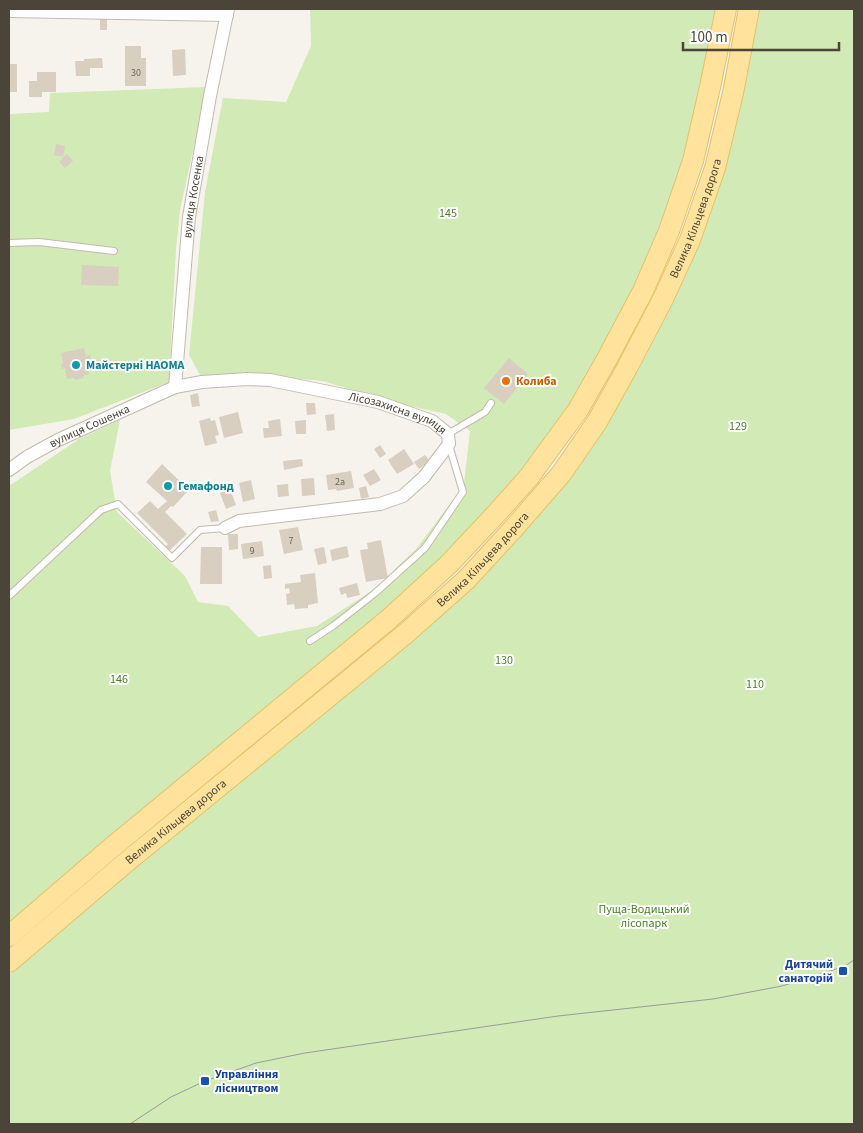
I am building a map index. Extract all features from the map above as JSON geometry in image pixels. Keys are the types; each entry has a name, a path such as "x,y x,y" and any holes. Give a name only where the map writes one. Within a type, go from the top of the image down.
{"main road":[{"name":"Велика Кільцева дорога","path":"9,936 110,849 389,619 448,564 529,477 578,410 643,291 669,231 693,161 726,9"},
{"name":"Велика Кільцева дорога","path":"9,962 124,864 404,635 466,580 560,474 597,422 663,300 690,240 715,168 733,93 749,9"}],"street":[{"path":"9,11 228,12"},
{"name":"вулиця Косенка","path":"175,387 189,217 210,96 228,12"},
{"name":"Лісозахисна вулиця","path":"175,387 211,381 270,380 378,402 432,421 449,439 424,477 403,496 380,504 239,522 225,528"},
{"name":"вулиця Сошенка","path":"9,470 27,457 58,440 175,387"}],"lane":[{"path":"9,243 39,242 114,251"},
{"path":"310,641 374,594 424,548 463,492 449,439 484,412 491,403"},
{"path":"9,596 101,510 118,504 172,558 200,530 225,528"}],"green space":[{"name":"145","path":"310,9 726,9 693,161 608,357 496,514 9,936 9,486 79,439 120,420 110,471 117,512 185,576 198,602 228,606 258,637 317,626 378,587 416,549 456,496 463,492 470,431 446,414 405,405 322,381 246,374 201,377 189,355 205,192 223,98 286,102 311,46"},
{"path":"757,9 854,9 854,1124 9,1124 9,975 210,804 399,649 620,400 647,353 680,285 701,235 741,103"},
{"path":"207,87 180,210 169,382 74,419 9,430 9,114 49,112 50,93"}],"building":[{"path":"100,18 107,18 107,30 100,30"},
{"path":"125,46 141,46 141,58 146,58 146,86 125,86"},
{"path":"185,49 186,75 173,76 172,50"},
{"path":"102,58 103,68 90,68 90,76 76,76 75,61"},
{"path":"9,64 17,64 17,92 9,92"},
{"path":"37,72 56,72 56,92 42,92 42,97 29,97 29,81 37,81"},
{"path":"56,144 65,146 63,157 54,155"},
{"path":"67,154 73,161 65,168 59,161"},
{"path":"82,265 119,267 118,286 81,285"},
{"name":"Майстерні НАОМА","path":"84,348 86,356 90,355 92,364 87,365 89,374 83,376 84,378 67,379 65,368 62,369 61,353"},
{"name":"Колиба","path":"509,358 528,374 504,404 484,388"},
{"path":"198,393 200,406 192,407 190,395"},
{"path":"306,403 315,403 316,414 307,415"},
{"path":"238,412 243,433 224,438 219,417"},
{"path":"334,414 335,430 327,431 325,415"},
{"path":"210,418 211,421 215,420 219,435 215,436 217,443 205,446 199,421"},
{"path":"280,419 282,436 264,438 263,428 269,428 268,421"},
{"path":"306,420 306,434 296,434 295,421"},
{"path":"380,445 386,454 380,458 374,449"},
{"path":"404,449 414,464 397,474 388,460"},
{"path":"425,455 430,461 419,469 414,462"},
{"path":"302,459 303,466 284,470 283,461"},
{"path":"162,464 189,490 173,507 171,506 165,512 187,534 169,551 165,547 168,544 137,513 150,501 158,509 167,501 146,482"},
{"path":"374,469 381,480 370,486 363,475"},
{"path":"351,471 354,488 337,491 336,489 328,490 326,475"},
{"path":"314,478 315,495 302,496 301,479"},
{"path":"251,480 255,499 243,502 239,483"},
{"path":"288,484 289,496 278,497 277,485"},
{"path":"366,486 369,497 361,499 359,488"},
{"path":"230,489 236,505 226,509 220,493"},
{"path":"216,510 219,521 211,522 208,512"},
{"path":"298,527 303,550 284,554 279,530"},
{"path":"228,534 238,534 238,549 229,550"},
{"path":"381,540 388,578 366,582 360,550 368,549 367,543"},
{"path":"262,541 264,556 243,559 241,544"},
{"path":"347,546 349,557 332,561 330,550"},
{"path":"201,547 222,547 222,584 200,584"},
{"path":"324,547 327,563 318,565 314,549"},
{"path":"271,565 272,578 264,579 263,566"},
{"path":"315,573 318,603 308,605 308,608 295,609 294,604 287,605 286,594 290,593 289,588 285,589 285,584 301,582 300,575"},
{"path":"357,583 360,595 347,598 346,593 341,595 339,588"}],"tram line":[{"path":"130,1124 171,1097 205,1081 256,1063 305,1053 558,1016 713,999 782,986 845,966 854,960"}],"place":[{"name":"Майстерні НАОМА","path":"76,365"},
{"name":"Колиба","path":"506,381"},
{"name":"Гемафонд","path":"168,486"},
{"name":"Дитячий санаторій","path":"843,971"},
{"name":"Управління лісництвом","path":"205,1081"}],"park label":[{"name":"129","path":"738,426"},
{"name":"130","path":"504,660"},
{"name":"146","path":"119,679"},
{"name":"110","path":"755,684"},
{"name":"Пуща-Водицький лісопарк","path":"644,916"}]}
